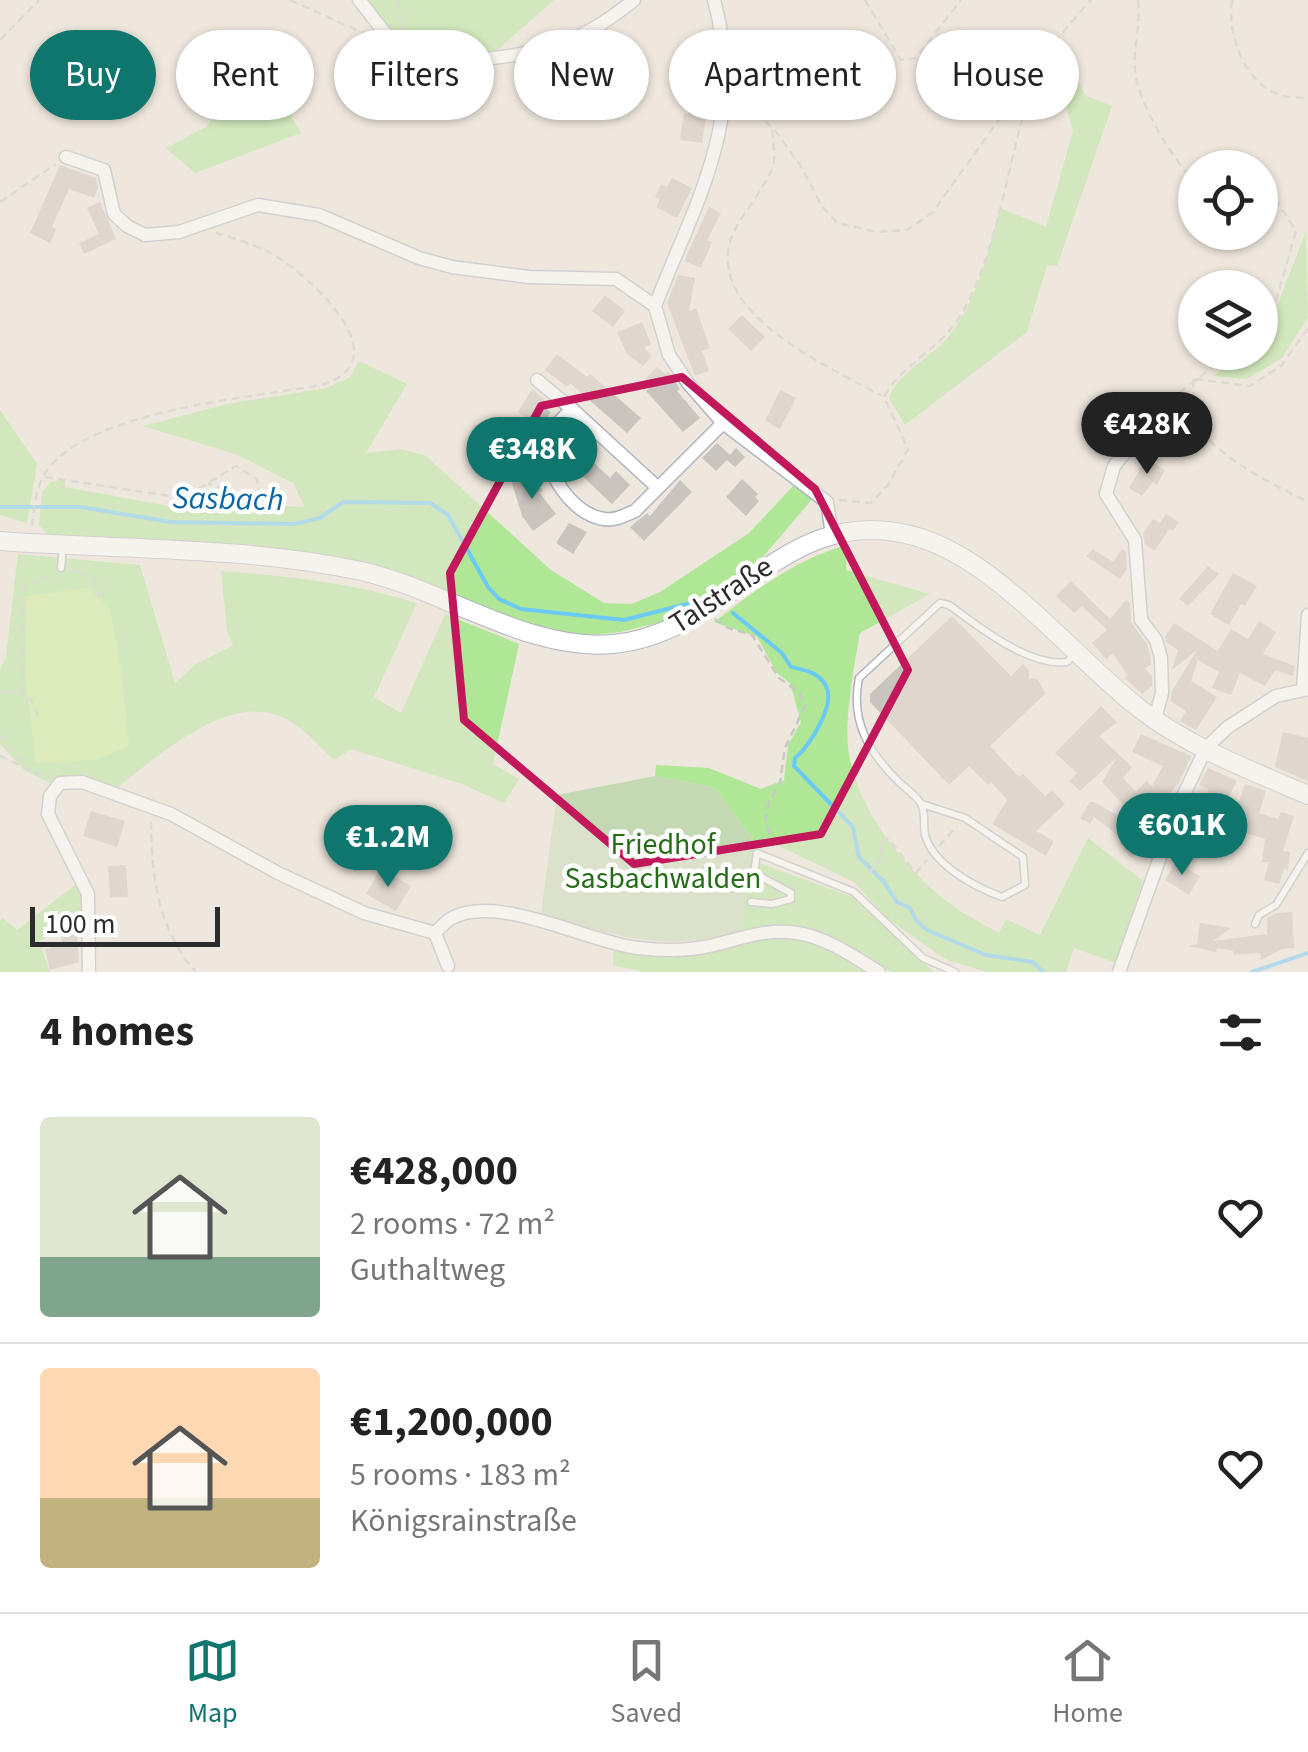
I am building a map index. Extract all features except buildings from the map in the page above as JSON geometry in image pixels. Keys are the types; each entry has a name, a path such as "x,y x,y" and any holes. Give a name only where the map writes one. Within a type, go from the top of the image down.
{"main road":[{"name":"Talstraße","path":"0,540 282,559 362,572 547,638 611,644 656,636 690,621 789,551 832,534 868,529 896,532 945,548 992,579 1155,718 1206,748 1308,795"}],"street":[{"path":"359,0 384,30"},
{"path":"494,58 560,44 617,14 634,0"},
{"path":"714,0 722,30"},
{"path":"655,306 705,185 722,120"},
{"path":"66,157 104,170 114,214 127,226 145,234 199,227 258,205 319,215 419,258 452,267 530,277 616,279 655,306 670,354 688,383 723,423 827,502 832,534"},
{"path":"537,380 657,487"},
{"path":"572,409 556,424 548,442 552,476 580,507 605,520 634,511 723,423"},
{"path":"1134,441 1114,466 1106,494 1135,540 1141,620 1156,640 1161,658 1162,693 1155,718"},
{"path":"1119,972 1178,806 1206,748 1250,711 1276,696 1306,689 1308,615"},
{"path":"89,972 88,894 48,814 50,796 60,783 82,782 171,814 278,873 364,913 435,933 452,969"},
{"path":"435,933 454,916 484,912 540,919 634,948 711,946 778,930 802,933 830,944 879,972"}],"lane":[{"path":"60,568 64,545"},
{"path":"922,804 925,835 933,853 978,888 1002,896 1024,884 1024,856 965,818 922,804 882,765 862,736 857,712 859,678 940,603 949,605 998,639 1052,664 1067,662 1076,654"},
{"path":"1255,924 1259,915 1276,905 1308,852"},
{"path":"751,902 772,904 791,900 791,892 754,874 757,853 854,892 923,958 954,972"}],"path":[{"path":"0,40 38,0"},
{"path":"290,0 357,30"},
{"path":"398,0 404,30"},
{"path":"866,0 902,60 916,58 961,0"},
{"path":"1065,30 1091,0"},
{"path":"1138,0 1141,22 1135,73 1162,142 1178,161"},
{"path":"1232,0 1229,20 1242,60 1255,78 1277,95 1308,98"},
{"path":"764,120 802,168 821,205 838,223 877,232 908,230 932,213 999,120"},
{"path":"884,397 890,386 936,348 962,315 984,259 1022,120"},
{"path":"772,128 774,164 733,232 726,254 730,279 750,312 799,350 884,397 908,449 888,485 871,503 827,502"},
{"path":"0,202 66,157"},
{"path":"1278,204 1296,230 1278,294"},
{"path":"34,515 43,477 71,451 122,422 322,385 338,380 351,369 356,354 347,325 300,274 274,255 199,227"},
{"path":"1193,379 1250,386 1282,365 1308,328"},
{"path":"1134,441 1161,406 1206,370"},
{"path":"1193,379 1201,429 1235,462 1308,502"},
{"path":"43,477 170,496 208,484 236,466 257,479 259,490 251,496 208,484"},
{"path":"22,694 21,594 28,584 52,576 60,568 83,573 96,582 100,600"},
{"path":"714,618 728,628 752,635 778,678 804,699 804,713 789,737 780,782 768,804 766,820 776,860"},
{"path":"0,692 30,698 38,716"},
{"path":"0,735 28,767"},
{"path":"0,756 60,783"},
{"path":"152,809 159,910 182,957 196,972"},
{"path":"860,878 884,857 880,844 888,838 916,872 965,818"}],"highlighted area":[{"path":"682,377 815,489 908,670 821,834 634,864 464,720 450,573 541,406"}],"green space":[{"path":"364,0 554,0 520,30 514,30 514,35 495,52 494,30 389,30"},
{"path":"1079,81 1085,95 1112,106 1057,266 1047,265 1027,332 905,425 889,398 894,388 946,340 962,317 982,272 1000,208 1046,227 1073,131 1070,120 1079,120"},
{"path":"211,120 293,120 301,133 195,173 166,148 206,127"},
{"path":"1306,231 1308,317 1278,360 1278,304"},
{"path":"359,361 407,384 366,453 402,449 426,456 551,570 604,603 632,604 660,592 749,533 795,484 813,498 762,558 715,596 673,619 621,632 581,636 549,631 422,582 221,544 48,535 39,525 42,493 50,482 65,479 65,487 168,506 205,493 263,505 305,507 293,483 238,455 143,426 227,404 327,388 350,377"},
{"path":"1221,370 1262,370 1247,379 1214,376"},
{"path":"0,410 37,464 27,523 0,515"},
{"path":"847,545 846,570 930,594 860,633 849,706 848,748 861,793 885,836 917,875 958,910 999,933 1006,919 1040,935 1088,838 1143,881 1116,963 1074,948 1066,972 986,972 945,959 888,919 854,882 777,845 755,842 715,788 655,776 656,765 709,768 761,789 784,780 788,745 801,722 790,683 777,673 757,637 714,622 794,567"},
{"path":"18,554 140,565 175,683 195,665 233,645 227,631 221,571 320,581 417,603 374,697 401,713 445,614 519,644 493,764 519,779 504,803 462,784 351,749 334,760 290,721 253,712 232,715 190,734 117,788 77,776 53,785 24,770 0,744 0,669 6,657"},
{"path":"88,588 110,609 122,672 129,746 97,760 36,763 26,682 25,596"},
{"name":"Friedhof Sasbachwalden","path":"655,776 715,788 755,842 740,932 687,941 639,939 541,913 557,795"},
{"path":"751,860 852,897 934,972 891,972 838,940 800,928 770,926 740,932"},
{"path":"80,881 86,919 39,941 50,972 0,972 0,920 3,918 17,930"},
{"path":"786,936 814,943 866,972 644,972 613,965 614,947 651,954"}],"waterway":[{"name":"Sasbach","path":"0,507 81,507 171,522 294,524 320,518 343,502 430,503 448,515 488,587 499,599 521,609 624,620 695,602"},
{"name":"Sasbach","path":"733,613 782,653 791,667 815,675 826,686 825,714 795,758 794,766 853,827 859,857 897,902 910,908 927,930 986,955 1033,962 1043,972"},
{"name":"Sasbach","path":"1252,972 1308,953"}]}
